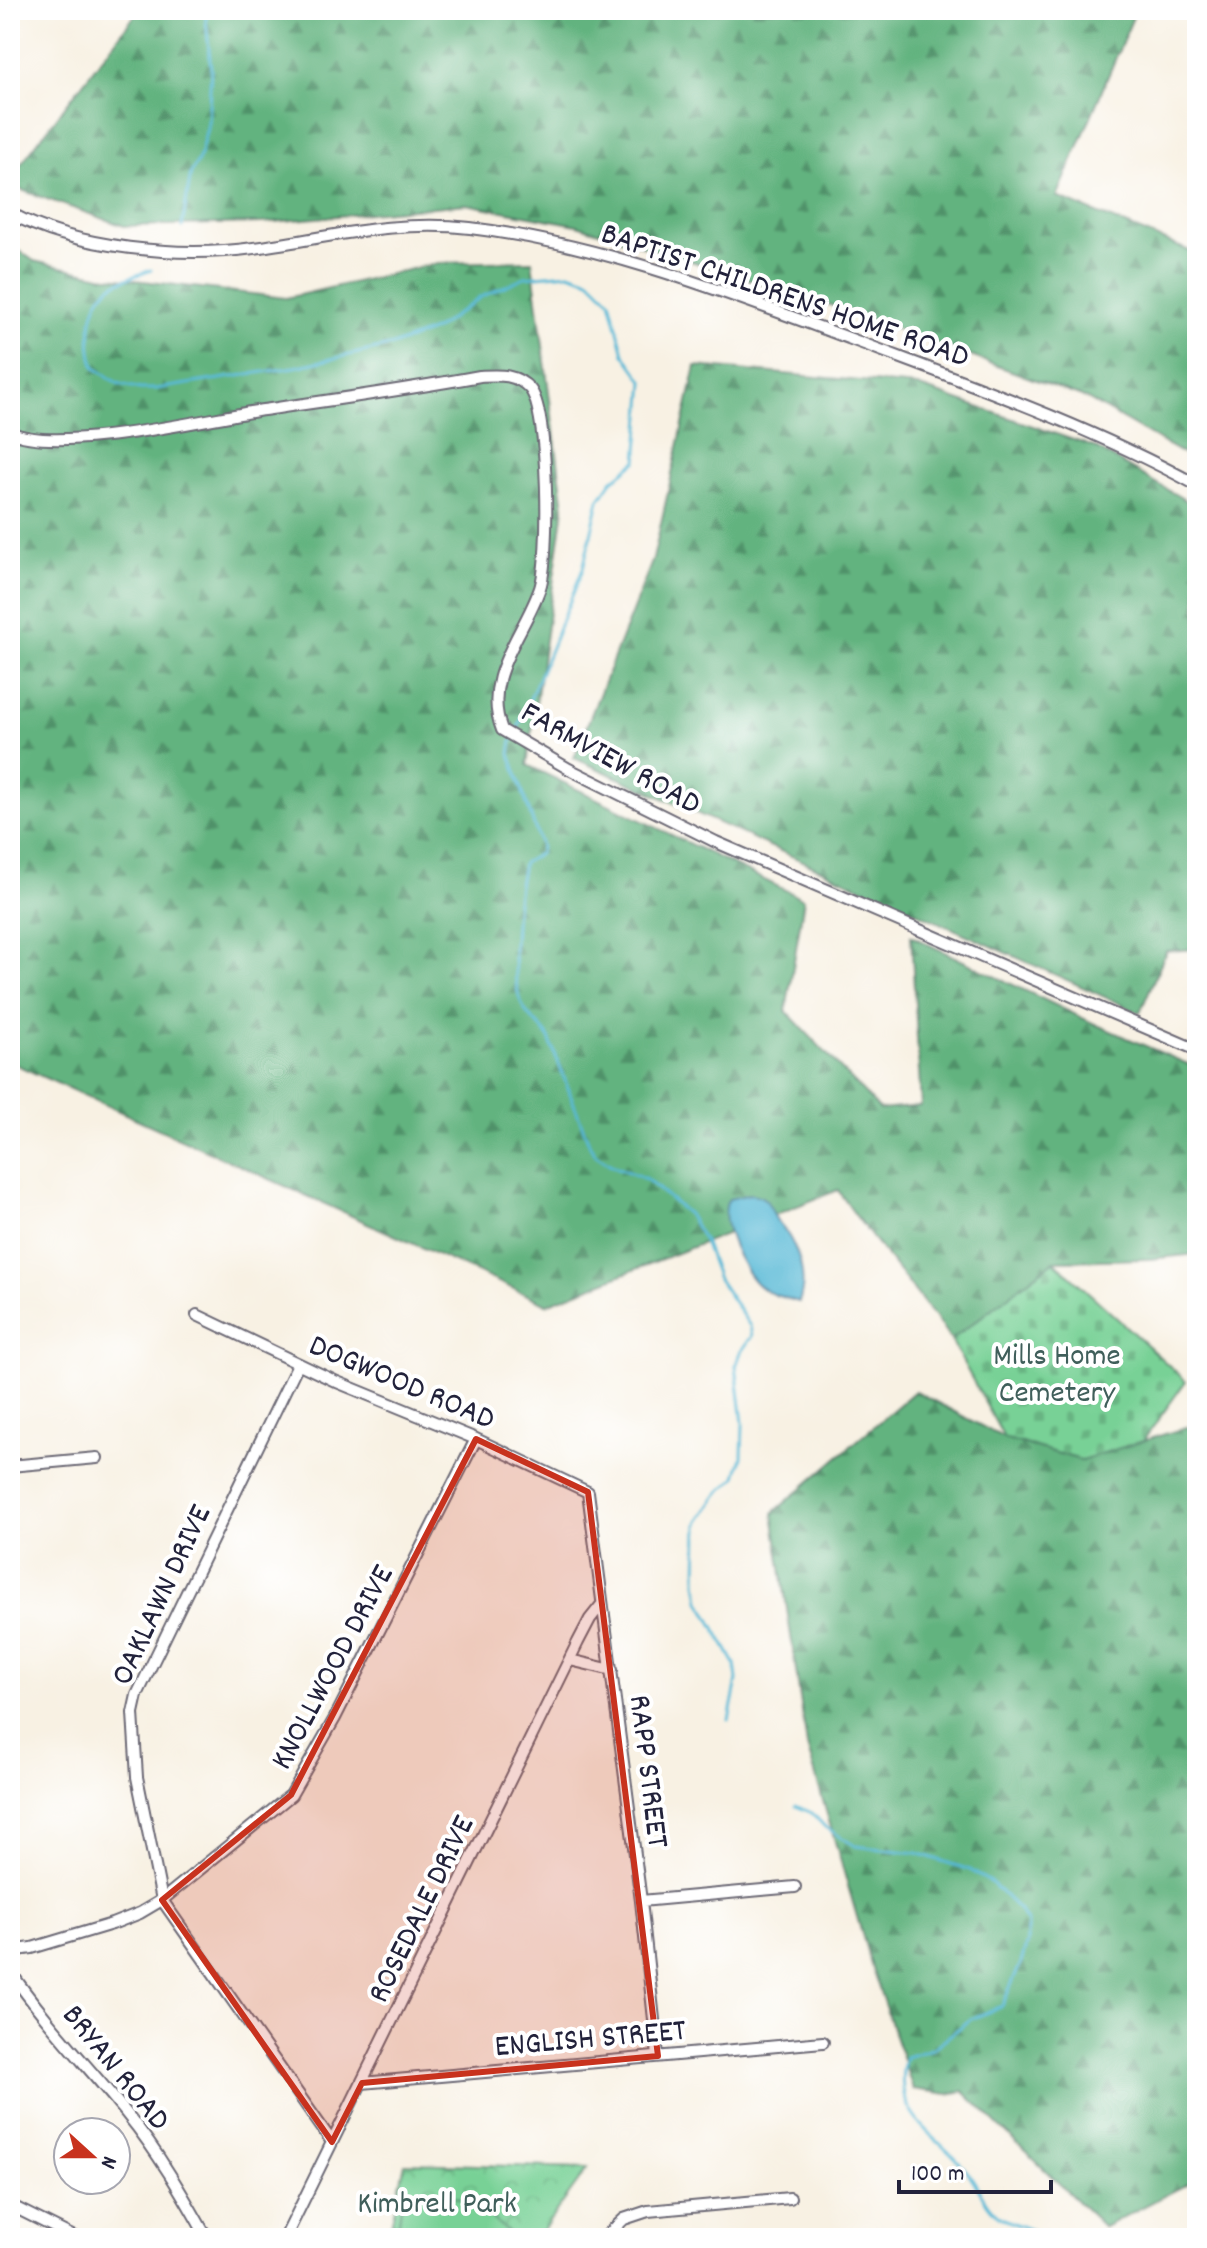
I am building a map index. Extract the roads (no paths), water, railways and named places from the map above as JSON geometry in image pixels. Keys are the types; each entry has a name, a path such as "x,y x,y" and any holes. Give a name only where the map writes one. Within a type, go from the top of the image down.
{"street":[{"name":"BAPTIST CHILDRENS HOME ROAD","path":"10,213 36,226 70,236 181,251 249,249 369,229 412,226 468,227 541,239 678,276 845,337 1045,413 1135,452 1197,485"},
{"name":"FARMVIEW ROAD","path":"10,432 24,438 54,441 480,376 506,375 519,380 529,388 540,410 547,531 541,585 503,662 496,698 502,730 569,769 716,842 1197,1050"},
{"name":"DOGWOOD ROAD","path":"197,1315 298,1364 476,1439 588,1492"},
{"name":"OAKLAWN DRIVE","path":"298,1364 137,1695 133,1713 137,1777 162,1900 332,2142"},
{"name":"KNOLLWOOD DRIVE","path":"10,1951 32,1948 140,1913 162,1900 291,1795 330,1729 476,1439"},
{"path":"10,1466 97,1458"},
{"name":"RAPP STREET","path":"588,1492 658,2056"},
{"name":"ROSEDALE DRIVE","path":"285,2238 590,1619 602,1604"},
{"path":"570,1660 612,1670"},
{"path":"641,1901 795,1887"},
{"name":"BRYAN ROAD","path":"10,1971 34,2005 128,2115 175,2183 207,2238"},
{"name":"ENGLISH STREET","path":"362,2083 823,2042"},
{"path":"604,2238 624,2219 648,2211 790,2198"},
{"path":"10,2205 76,2238"}],"water":[{"path":"750,1194 767,1202 794,1246 803,1283 799,1302 762,1288 738,1257 728,1231 726,1208 729,1199"}],"waterway":[{"path":"182,227 191,173 199,159 208,124 211,69 205,10"},
{"path":"151,270 110,287 97,303 91,325 95,368 117,383 140,389 295,367 394,345 436,329 481,297 525,277 569,273 590,280 610,300 624,354 644,382 637,461 612,481 599,500 583,569 516,733"},
{"path":"512,740 510,754 541,846 540,853 523,863 520,878 514,938 519,996 525,1010 549,1038 596,1155 611,1165 646,1179 688,1214 704,1241 718,1279 750,1326 752,1336 736,1366 743,1423 742,1457 736,1477 718,1494 698,1523 697,1582 700,1601 735,1664 737,1680 729,1720"},
{"path":"796,1806 812,1813 825,1827 855,1846 917,1853 970,1870 993,1884 1018,1909 1027,1923 1027,1942 1021,1963 1002,2006 971,2019 932,2049 906,2057 902,2078 910,2111 969,2174 992,2209 1002,2218 1048,2238"}],"park label":[{"name":"Mills Home Cemetery","path":"1057,1372"},
{"name":"Kimbrell Park","path":"437,2201"}]}
